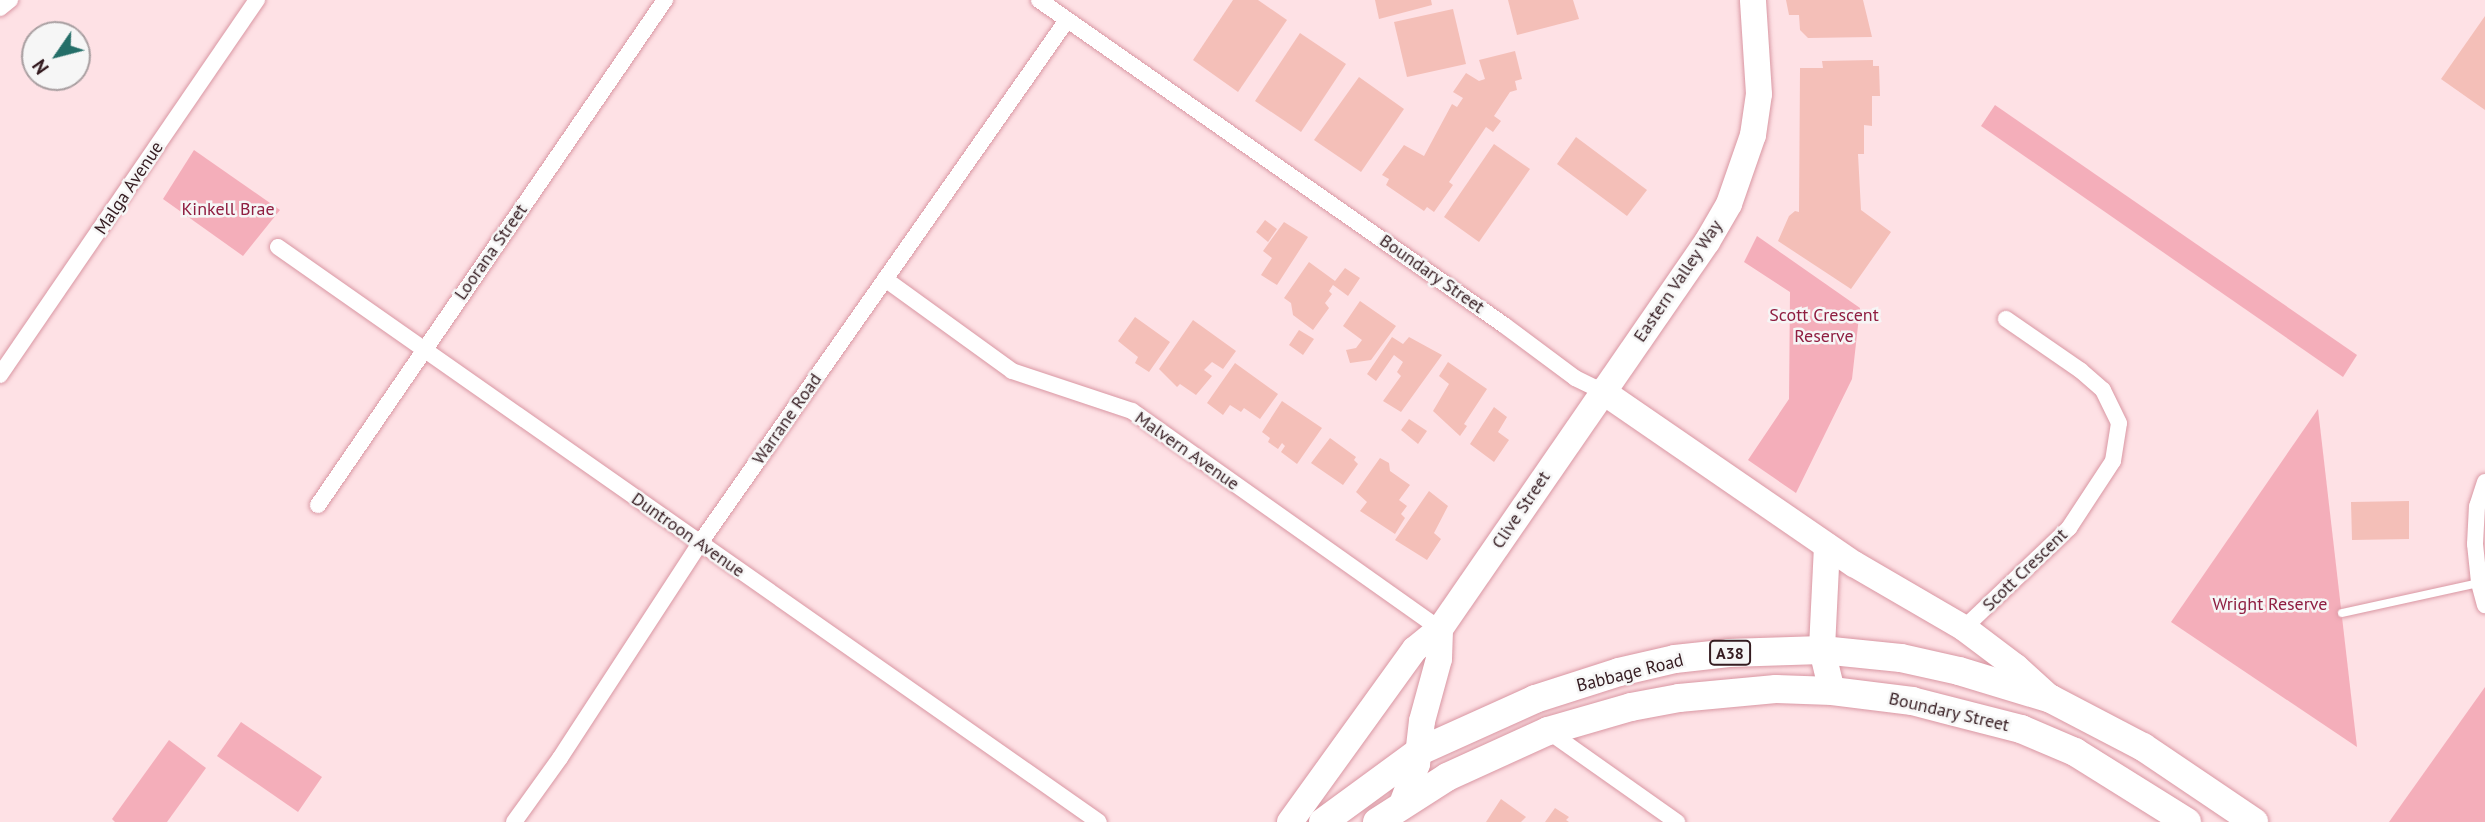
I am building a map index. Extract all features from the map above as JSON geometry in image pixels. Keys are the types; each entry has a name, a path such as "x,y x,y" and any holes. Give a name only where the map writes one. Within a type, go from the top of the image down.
{"highway":[{"name":"Babbage Road","path":"1323,822 1420,751 1514,707 1619,672 1675,659 1716,654 1822,650 1912,661 1959,671 2051,699"},
{"name":"Babbage Road","path":"1377,822 1402,804 1494,753 1548,731 1631,707 1679,698 1776,689 1832,691"},
{"name":"Boundary Street","path":"1832,691 1912,701 2021,729 2076,752 2188,822"},
{"name":"Boundary Street","path":"2051,699 2143,747 2254,822"}],"main road":[{"name":"Eastern Valley Way","path":"1602,391 1707,242 1743,170 1753,135 1759,94 1753,0"},
{"name":"Boundary Street","path":"1602,391 1827,546 1964,628 2016,667 2051,699"},
{"name":"Clive Street","path":"1290,822 1415,649 1440,629 1602,391"},
{"path":"1827,546 1822,650 1832,691"},
{"path":"1402,804 1420,751 1422,721 1439,659 1440,629"}],"street":[{"path":"0,8 10,0"},
{"name":"Malga Avenue","path":"0,375 257,0"},
{"name":"Loorana Street","path":"318,505 664,0"},
{"name":"Boundary Street","path":"1039,0 1504,325 1575,378 1602,391"},
{"name":"Warrane Road","path":"514,822 560,758 700,543 1067,20"},
{"name":"Duntroon Avenue","path":"278,247 1099,822"},
{"name":"Malvern Avenue","path":"885,279 1012,371 1132,411 1440,629"},
{"name":"Scott Crescent","path":"1964,628 2069,528 2113,461 2119,423 2103,390 2080,370 2006,319"},
{"path":"2485,482 2477,506 2475,544 2479,583 2485,605"},
{"path":"1548,731 1677,822"}],"lane":[{"path":"2342,613 2479,583"}],"green space":[{"path":"1995,105 2357,355 2343,377 1981,126"},
{"name":"Kinkell Brae","path":"194,150 280,210 243,256 163,199"},
{"name":"Scott Crescent Reserve","path":"1757,236 1860,308 1852,379 1796,493 1748,460 1789,399 1790,292 1744,262"},
{"name":"Wright Reserve","path":"2318,409 2357,747 2171,622"},
{"path":"2485,687 2485,822 2389,822"},
{"path":"241,722 322,777 298,812 217,756"},
{"path":"169,740 206,768 167,822 115,822 112,819"}],"building":[{"path":"1233,0 1258,0 1287,20 1238,92 1193,60"},
{"path":"1375,0 1431,0 1432,5 1379,19"},
{"path":"1508,0 1573,0 1579,19 1517,35"},
{"path":"1786,0 1863,0 1872,37 1808,38 1800,30 1799,15 1789,15"},
{"path":"1453,9 1466,64 1407,77 1394,22"},
{"path":"2485,16 2485,110 2441,79"},
{"path":"1300,33 1346,64 1301,132 1255,101"},
{"path":"1515,51 1522,79 1515,81 1517,90 1510,92 1494,116 1501,121 1493,132 1486,127 1449,182 1453,185 1434,212 1427,207 1424,211 1386,185 1389,179 1382,175 1404,145 1424,156 1452,104 1457,107 1463,98 1453,92 1466,73 1479,81 1485,79 1479,60"},
{"path":"1873,60 1873,66 1879,66 1880,96 1872,96 1872,126 1864,125 1864,154 1858,154 1861,210 1891,232 1851,289 1778,241 1789,216 1795,211 1799,212 1800,68 1823,68 1822,61"},
{"path":"1359,77 1404,109 1361,172 1314,140"},
{"path":"1576,137 1647,190 1627,216 1557,164"},
{"path":"1494,144 1530,169 1479,242 1444,217"},
{"path":"1265,220 1277,229 1268,242 1256,232"},
{"path":"1284,222 1308,237 1277,285 1261,275 1272,258 1263,251"},
{"path":"1309,262 1335,281 1345,268 1360,278 1348,296 1333,285 1329,291 1332,294 1325,303 1329,308 1313,330 1293,315 1291,303 1284,298"},
{"path":"1360,301 1396,326 1371,360 1350,363 1346,350 1356,348 1362,340 1343,326"},
{"path":"1135,317 1170,342 1149,372 1135,363 1138,357 1118,341"},
{"path":"1193,320 1236,351 1223,369 1212,362 1204,370 1212,376 1196,395 1180,384 1177,387 1159,369"},
{"path":"1299,330 1314,339 1303,355 1289,345"},
{"path":"1392,337 1403,344 1409,337 1442,355 1401,412 1383,401 1401,376 1397,372 1403,362 1394,355 1376,381 1367,374"},
{"path":"1448,362 1487,389 1464,424 1467,426 1460,436 1433,411 1449,384 1439,376"},
{"path":"1235,363 1278,394 1260,419 1244,408 1241,412 1230,405 1223,415 1207,403"},
{"path":"1282,401 1322,428 1297,464 1281,452 1285,446 1282,443 1278,449 1268,442 1270,438 1262,432"},
{"path":"1494,407 1507,417 1498,432 1509,440 1494,462 1470,444"},
{"path":"1409,419 1427,431 1418,444 1401,430"},
{"path":"1330,438 1356,457 1354,460 1358,464 1343,485 1311,463"},
{"path":"1380,458 1389,463 1390,471 1410,485 1399,500 1407,506 1401,514 1405,518 1395,534 1360,511 1367,502 1356,492"},
{"path":"1429,491 1448,506 1434,533 1441,539 1427,560 1395,540"},
{"path":"2409,501 2409,539 2352,540 2351,502"},
{"path":"1501,799 1526,817 1521,822 1486,822"},
{"path":"1555,808 1569,817 1566,820 1569,822 1545,822"}]}
